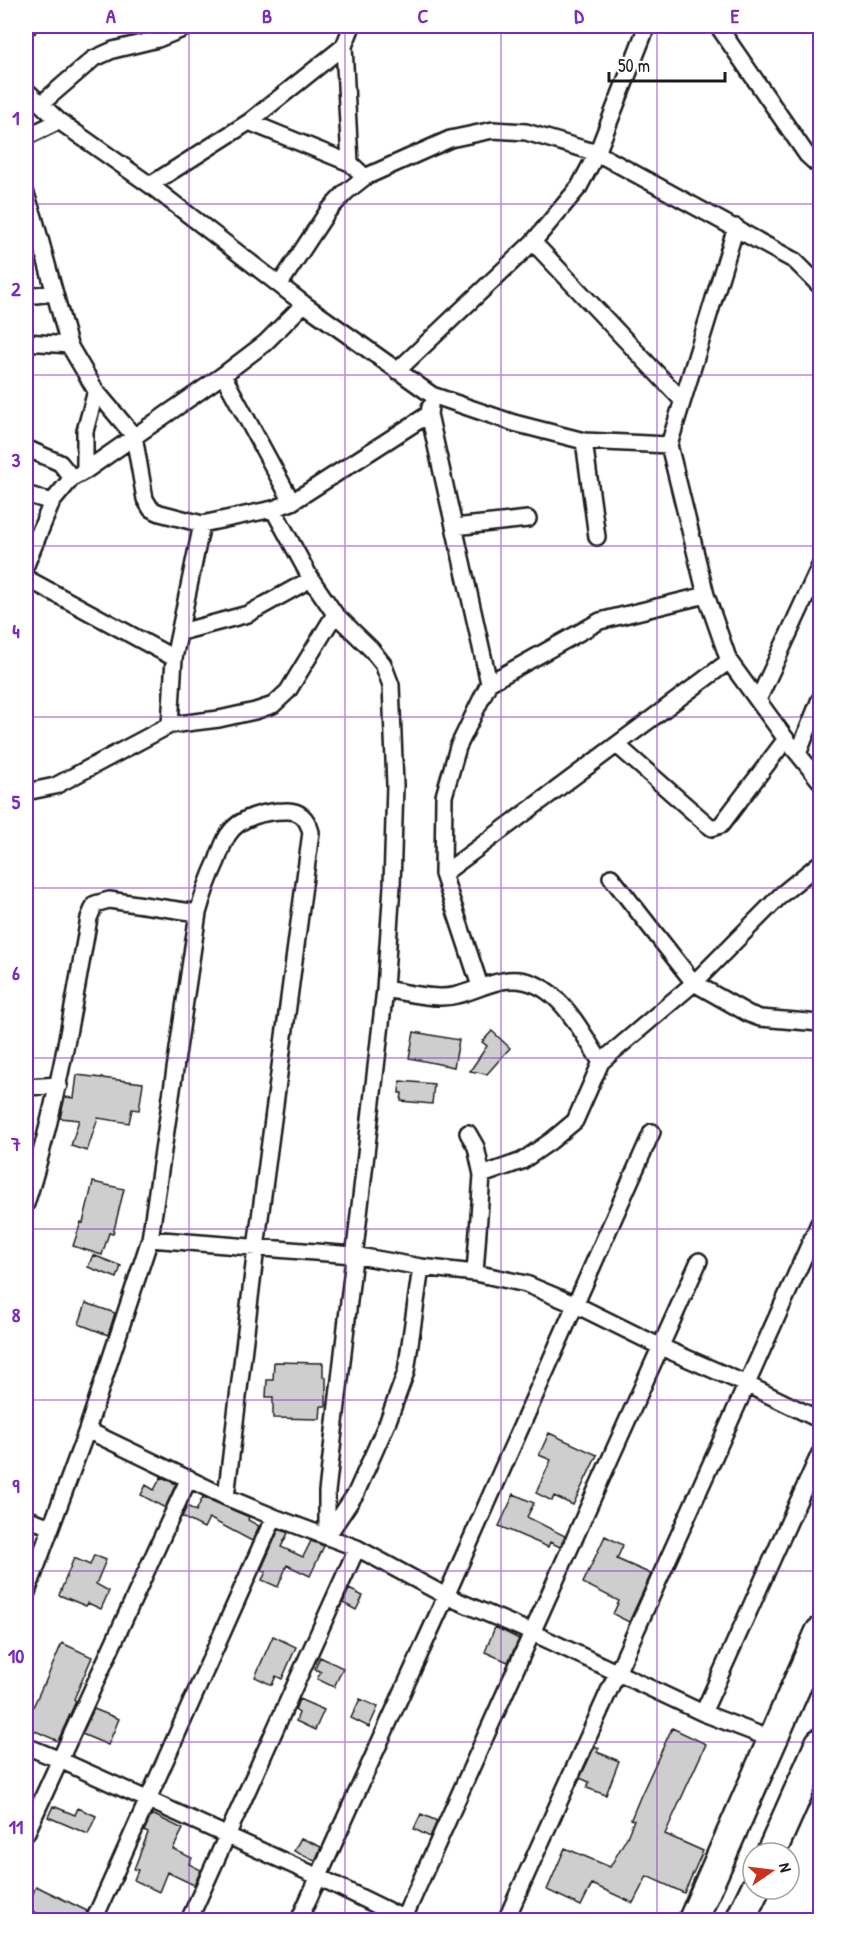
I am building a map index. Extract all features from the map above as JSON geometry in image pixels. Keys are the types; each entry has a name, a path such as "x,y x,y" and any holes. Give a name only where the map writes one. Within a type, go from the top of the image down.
{"highway":[{"path":"693,1920 820,1632"},
{"path":"777,1841 818,1757"},
{"path":"740,1920 749,1901"}],"street":[{"path":"41,104 93,59 113,50 158,39 190,26"},
{"path":"350,163 344,46 352,26"},
{"path":"397,371 533,242 579,187 597,153 647,26"},
{"path":"718,26 814,153 820,167"},
{"path":"150,185 249,122 344,46"},
{"path":"26,90 60,122 150,185 304,303 432,395 514,423 584,441 669,445"},
{"path":"26,137 60,122"},
{"path":"249,122 350,163 365,177"},
{"path":"280,284 328,211 346,192 365,177 450,140 492,130 526,132 597,153 795,261 820,286"},
{"path":"26,194 69,345 96,391 134,436 145,499 151,509 202,524 273,509 292,502 429,414"},
{"path":"736,227 669,445 706,595 729,661 820,781"},
{"path":"533,242 682,400"},
{"path":"26,296 54,293"},
{"path":"26,565 52,502 78,474 265,344 304,303"},
{"path":"26,342 69,345"},
{"path":"223,375 292,502"},
{"path":"78,474 85,431 96,391"},
{"path":"432,395 429,414 489,682"},
{"path":"584,441 597,537"},
{"path":"26,448 78,474"},
{"path":"26,494 52,502"},
{"path":"273,509 311,579 336,614 383,664 391,685 395,785 392,886 385,989 327,1492 327,1536"},
{"path":"454,526 528,519"},
{"path":"170,725 174,658 202,524"},
{"path":"758,700 820,566"},
{"path":"26,578 174,658"},
{"path":"181,632 248,614 311,579"},
{"path":"480,986 443,874 444,796 458,747 489,682 600,621 706,595"},
{"path":"26,792 55,786 170,725 219,719 273,705 288,691 336,614"},
{"path":"443,874 729,661"},
{"path":"798,753 820,699"},
{"path":"617,745 712,828 721,825 786,739"},
{"path":"26,1595 87,1430 150,1239 198,913 204,888 229,833 255,815 271,811 293,810 302,814 311,832 256,1248 226,1497"},
{"path":"482,1174 522,1161 575,1121 601,1062 694,982 782,894 820,863"},
{"path":"611,877 694,982 748,1014 760,1018 820,1023"},
{"path":"26,1203 40,1161 59,1085 89,918 95,904 109,900 198,913"},
{"path":"385,989 439,997 451,996 503,980 525,980 546,990 565,1006 601,1062"},
{"path":"26,1087 59,1085"},
{"path":"299,1920 652,1132"},
{"path":"468,1133 476,1147 482,1174 475,1273"},
{"path":"506,1920 820,1221"},
{"path":"150,1239 353,1255 421,1267 475,1273 526,1284 576,1305 820,1420"},
{"path":"26,1746 319,1877 405,1920 699,1261"},
{"path":"327,1536 356,1493 388,1421 406,1372 421,1267"},
{"path":"87,1430 274,1518 357,1548 446,1596 532,1633 703,1713 774,1740"},
{"path":"703,1713 820,1454"},
{"path":"26,1833 189,1478"},
{"path":"26,1518 51,1527"},
{"path":"94,1920 274,1518"},
{"path":"189,1920 357,1548"}],"building":[{"path":"492,1031 510,1048 487,1074 470,1071 487,1046 482,1042"},
{"path":"414,1032 459,1040 454,1067 409,1058"},
{"path":"77,1075 143,1083 139,1110 132,1109 129,1123 98,1118 87,1151 71,1146 79,1120 60,1118 65,1097 74,1098"},
{"path":"400,1081 434,1084 432,1104 401,1101"},
{"path":"93,1182 124,1189 113,1234 109,1233 102,1255 73,1246 81,1222 83,1223"},
{"path":"93,1255 121,1266 117,1278 88,1267"},
{"path":"86,1303 115,1313 108,1335 79,1324"},
{"path":"274,1362 323,1363 323,1377 326,1377 326,1406 321,1406 320,1419 273,1418 273,1397 266,1397 267,1380 273,1380"},
{"path":"549,1433 597,1455 573,1505 554,1496 552,1501 536,1493 551,1460 539,1455"},
{"path":"161,1477 176,1484 165,1508 141,1495 146,1485 154,1490"},
{"path":"514,1494 534,1503 527,1517 565,1536 560,1547 550,1542 548,1547 499,1526"},
{"path":"203,1497 249,1517 248,1520 259,1526 252,1541 209,1518 204,1528 182,1517 187,1506 196,1511"},
{"path":"279,1529 288,1533 281,1547 303,1557 311,1541 324,1546 310,1576 287,1565 278,1587 262,1580 266,1572 261,1570"},
{"path":"605,1536 623,1545 617,1559 651,1574 629,1622 613,1614 619,1601 583,1583"},
{"path":"94,1555 106,1560 96,1584 109,1591 101,1609 88,1603 86,1606 59,1595 74,1558 90,1565"},
{"path":"349,1589 363,1596 356,1610 343,1603"},
{"path":"495,1627 519,1639 508,1662 485,1652"},
{"path":"273,1636 296,1647 282,1679 276,1676 272,1685 255,1677"},
{"path":"62,1643 92,1657 58,1741 26,1727 26,1714 29,1705 33,1707"},
{"path":"320,1657 343,1668 334,1687 317,1679 321,1672 315,1669"},
{"path":"299,1699 324,1710 315,1730 296,1721 299,1713 295,1710"},
{"path":"360,1699 378,1707 369,1727 351,1718"},
{"path":"94,1709 119,1719 108,1745 82,1734"},
{"path":"672,1728 706,1744 665,1834 703,1851 684,1893 647,1876 633,1903 592,1884 581,1906 547,1890 565,1848 610,1867 627,1837 634,1820 631,1819"},
{"path":"595,1746 599,1748 597,1752 619,1761 606,1795 587,1788 589,1782 580,1778"},
{"path":"53,1806 75,1815 78,1808 96,1816 88,1834 48,1817"},
{"path":"152,1814 183,1829 173,1849 192,1858 189,1864 201,1870 194,1885 167,1872 159,1892 134,1880 138,1870 134,1869 148,1833 144,1831"},
{"path":"421,1814 437,1821 430,1837 414,1829"},
{"path":"301,1838 321,1847 315,1861 294,1851"},
{"path":"36,1886 87,1911 84,1920 53,1920 27,1909"}]}
